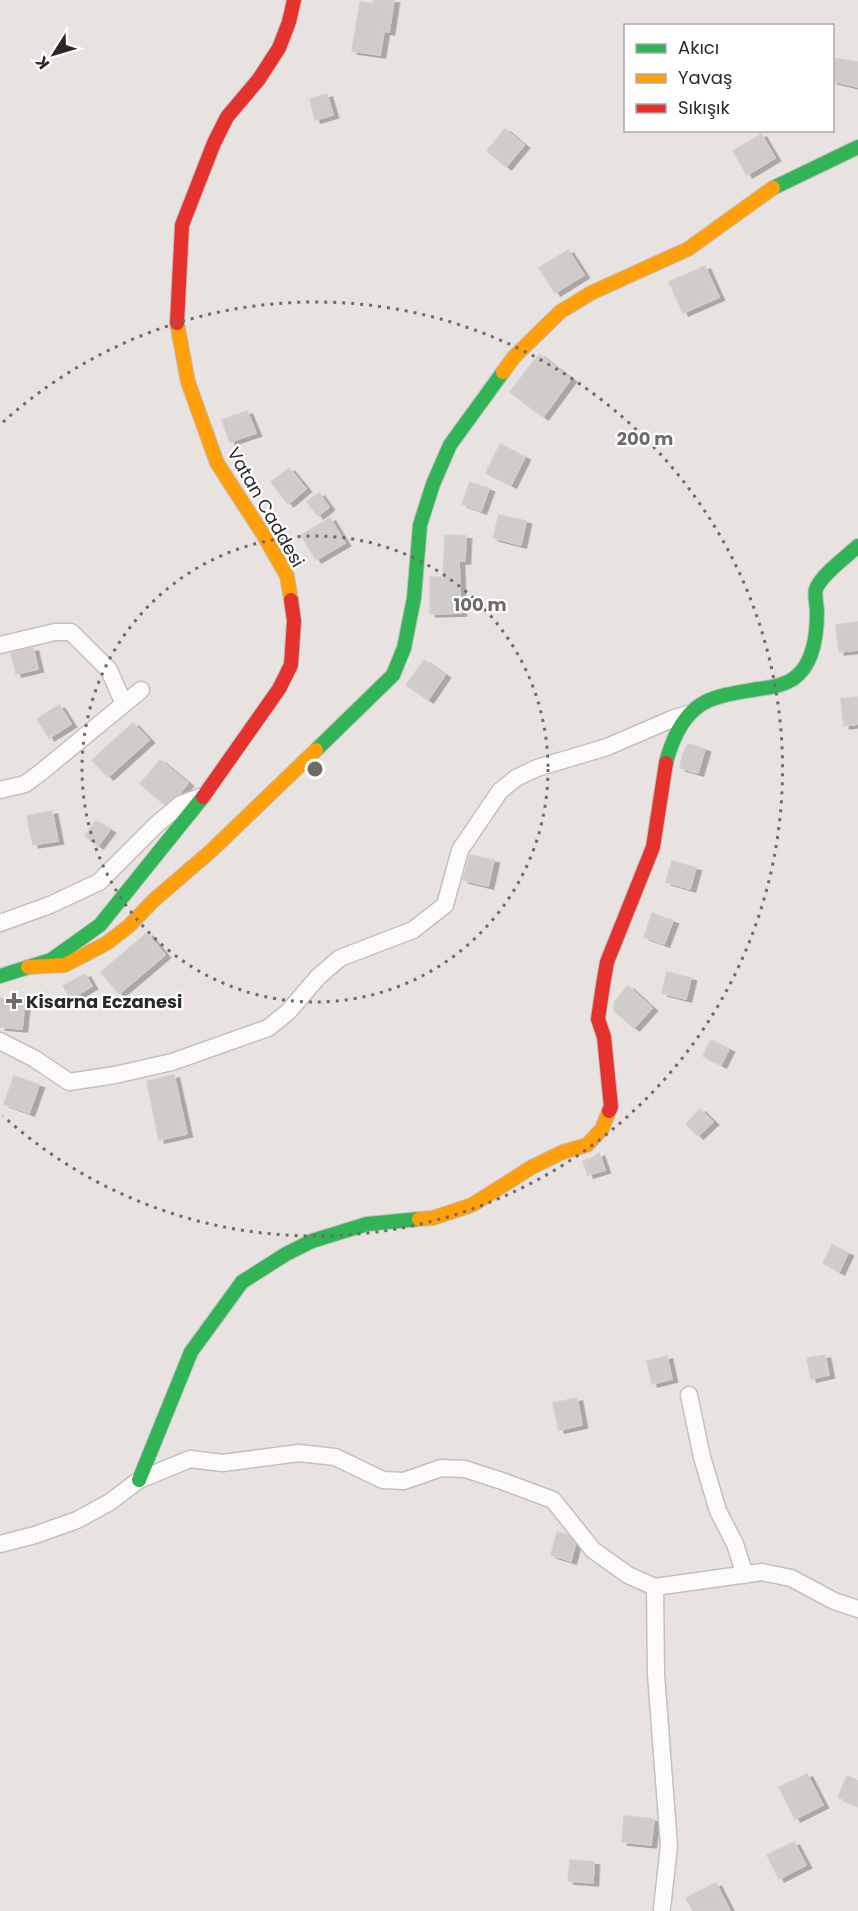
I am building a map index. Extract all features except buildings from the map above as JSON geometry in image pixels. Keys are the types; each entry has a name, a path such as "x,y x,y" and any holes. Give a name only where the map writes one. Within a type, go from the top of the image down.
{"street":[{"name":"Vatan Caddesi","path":"0,976 51,960 100,925 204,795 279,689 291,665 294,621 287,576 217,463 188,382 177,324 182,225 227,117 259,79 279,48 294,0"},
{"path":"28,968 65,965 107,943 129,926 154,900 211,851 393,675 404,648 414,598 420,525 433,483 450,445 514,357 560,312 591,294 688,249 771,189 858,147"},
{"path":"0,1041 35,1059 69,1082 115,1075 172,1062 268,1028 288,1012 318,978 340,958 413,930 445,905 460,850 500,791 516,778 537,768 607,747 688,714 701,704 722,696 766,688 793,679 808,662 814,645 817,612 816,589 826,575 858,546"},
{"path":"0,645 55,632 71,632 109,670 124,704"},
{"path":"0,790 25,784 141,690"},
{"path":"139,1480 191,1352 242,1282 286,1254 312,1241 367,1224 433,1218 472,1205 532,1167 563,1152 587,1144 602,1129 610,1107 604,1037 598,1019 607,962 653,847 668,753 688,714"},
{"path":"0,923 50,905 99,882 157,824 181,804 204,795"},
{"path":"689,1395 702,1456 718,1511 735,1544 746,1575"},
{"path":"0,1544 35,1535 77,1520 110,1502 139,1480 190,1459 223,1463 299,1453 335,1457 383,1480 404,1481 441,1468 465,1469 553,1500 593,1550 628,1575 655,1587 762,1572 791,1578 834,1601 858,1609"},
{"path":"655,1587 656,1674 669,1846 662,1908"}],"traffic: fast":[{"path":"773,188 858,147"},
{"path":"316,750 393,675 404,648 414,598 420,525 433,484 450,445 503,372"},
{"path":"666,763 682,724 699,706 719,697 781,685 800,673 810,658 815,640 816,589 829,572 858,546"},
{"path":"0,976 51,960 100,925 203,797"},
{"path":"139,1480 191,1352 242,1282 286,1254 312,1241 367,1224 419,1219"}],"traffic: slow":[{"path":"503,372 514,357 560,312 591,293 688,249 773,188"},
{"path":"177,323 188,382 217,463 287,576 291,600"},
{"path":"28,967 65,965 107,943 129,926 154,900 211,851 316,750"},
{"path":"419,1219 433,1218 472,1205 532,1167 563,1152 587,1145 602,1129 609,1111"}],"traffic: jam":[{"path":"177,323 182,225 214,143 227,117 259,79 279,48 294,0"},
{"path":"203,797 279,689 291,665 294,621 291,600"},
{"path":"609,1111 611,1107 604,1037 598,1019 603,985 607,962 653,847 666,763"}],"place":[{"name":"Kisarna Eczanesi","path":"14,1001"}]}
